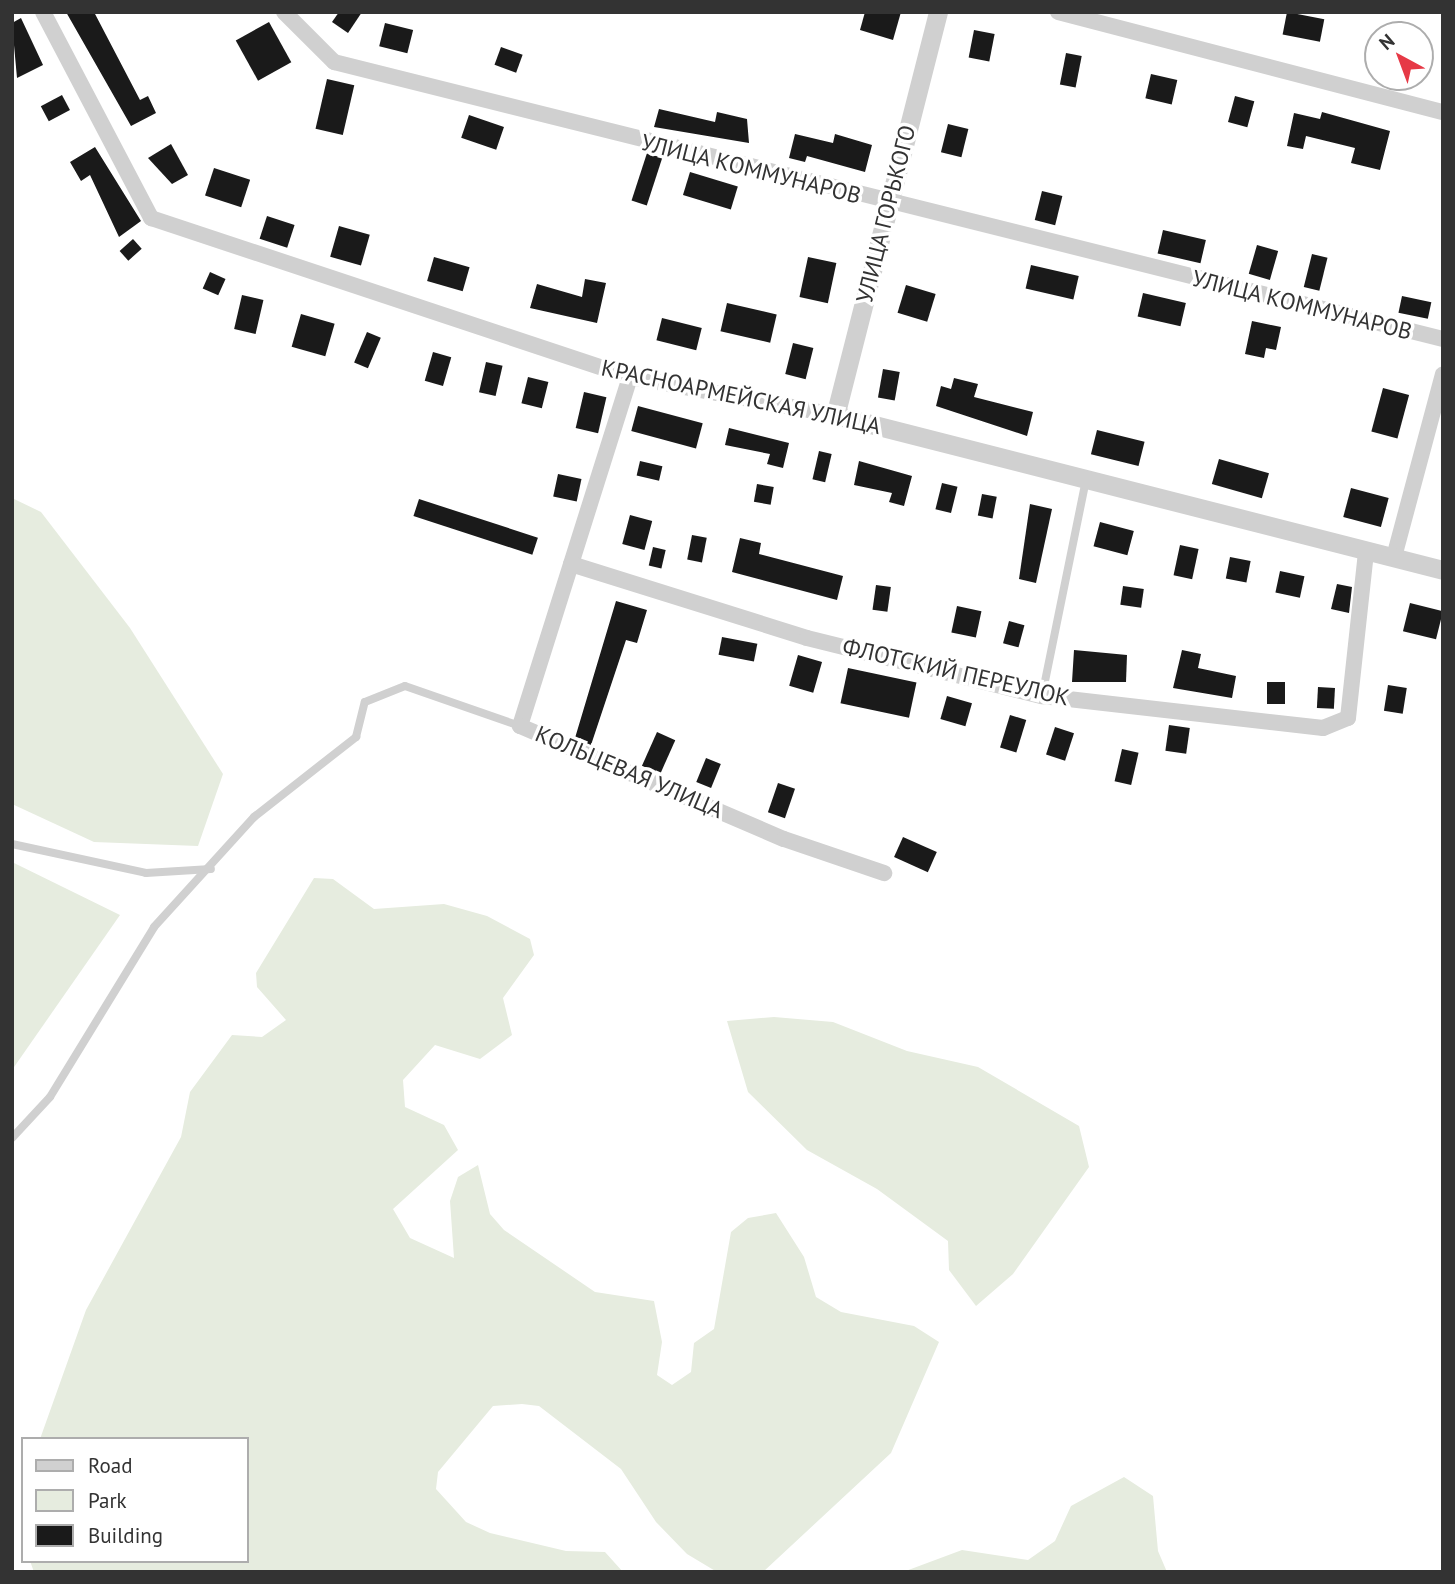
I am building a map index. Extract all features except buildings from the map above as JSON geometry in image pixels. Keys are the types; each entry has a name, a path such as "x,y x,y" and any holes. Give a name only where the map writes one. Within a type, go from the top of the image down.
{"street":[{"name":"КРАСНОАРМЕЙСКАЯ УЛИЦА","path":"43,12 151,218 630,377 835,415 1443,570"},
{"name":"УЛИЦА КОММУНАРОВ","path":"284,12 334,62 887,204 1443,339"},
{"name":"УЛИЦА ГОРЬКОГО","path":"835,415 938,12"},
{"path":"1059,12 1443,112"},
{"path":"1394,557 1443,374"},
{"name":"КОЛЬЦЕВАЯ УЛИЦА","path":"630,377 520,726 784,839 884,873"},
{"name":"ФЛОТСКИЙ ПЕРЕУЛОК","path":"571,564 807,638 1042,696 1323,728 1348,718 1366,551"}],"lane":[{"path":"1042,696 1086,480"},
{"path":"12,1138 50,1097 154,927 211,869 254,817 356,737 365,702 405,686 520,726"},
{"path":"12,844 146,873 211,869"}],"green space":[{"path":"12,498 41,512 130,628 223,774 198,846 94,842 12,804"},
{"path":"12,862 120,915 12,1070"},
{"path":"314,878 333,879 374,909 444,904 487,916 530,939 534,955 503,998 512,1035 480,1059 435,1045 403,1080 405,1107 444,1125 458,1150 393,1209 410,1238 454,1258 450,1201 458,1177 478,1165 490,1214 504,1230 595,1292 654,1301 662,1342 657,1375 672,1385 691,1372 694,1343 714,1329 731,1232 748,1218 776,1213 804,1257 816,1297 841,1312 914,1326 939,1342 891,1453 763,1572 717,1572 687,1554 656,1522 621,1469 539,1406 493,1406 438,1472 436,1489 466,1522 490,1533 566,1551 605,1552 623,1572 34,1572 31,1563 248,1563 248,1437 41,1437 86,1310 181,1137 190,1092 232,1035 262,1037 286,1020 257,987 256,973"},
{"path":"774,1017 833,1022 907,1051 978,1067 1079,1126 1089,1167 1013,1274 976,1306 949,1270 948,1241 877,1189 807,1150 748,1092 727,1021"},
{"path":"1124,1477 1153,1496 1158,1551 1167,1572 903,1572 962,1550 1028,1560 1055,1541 1071,1506"}]}
